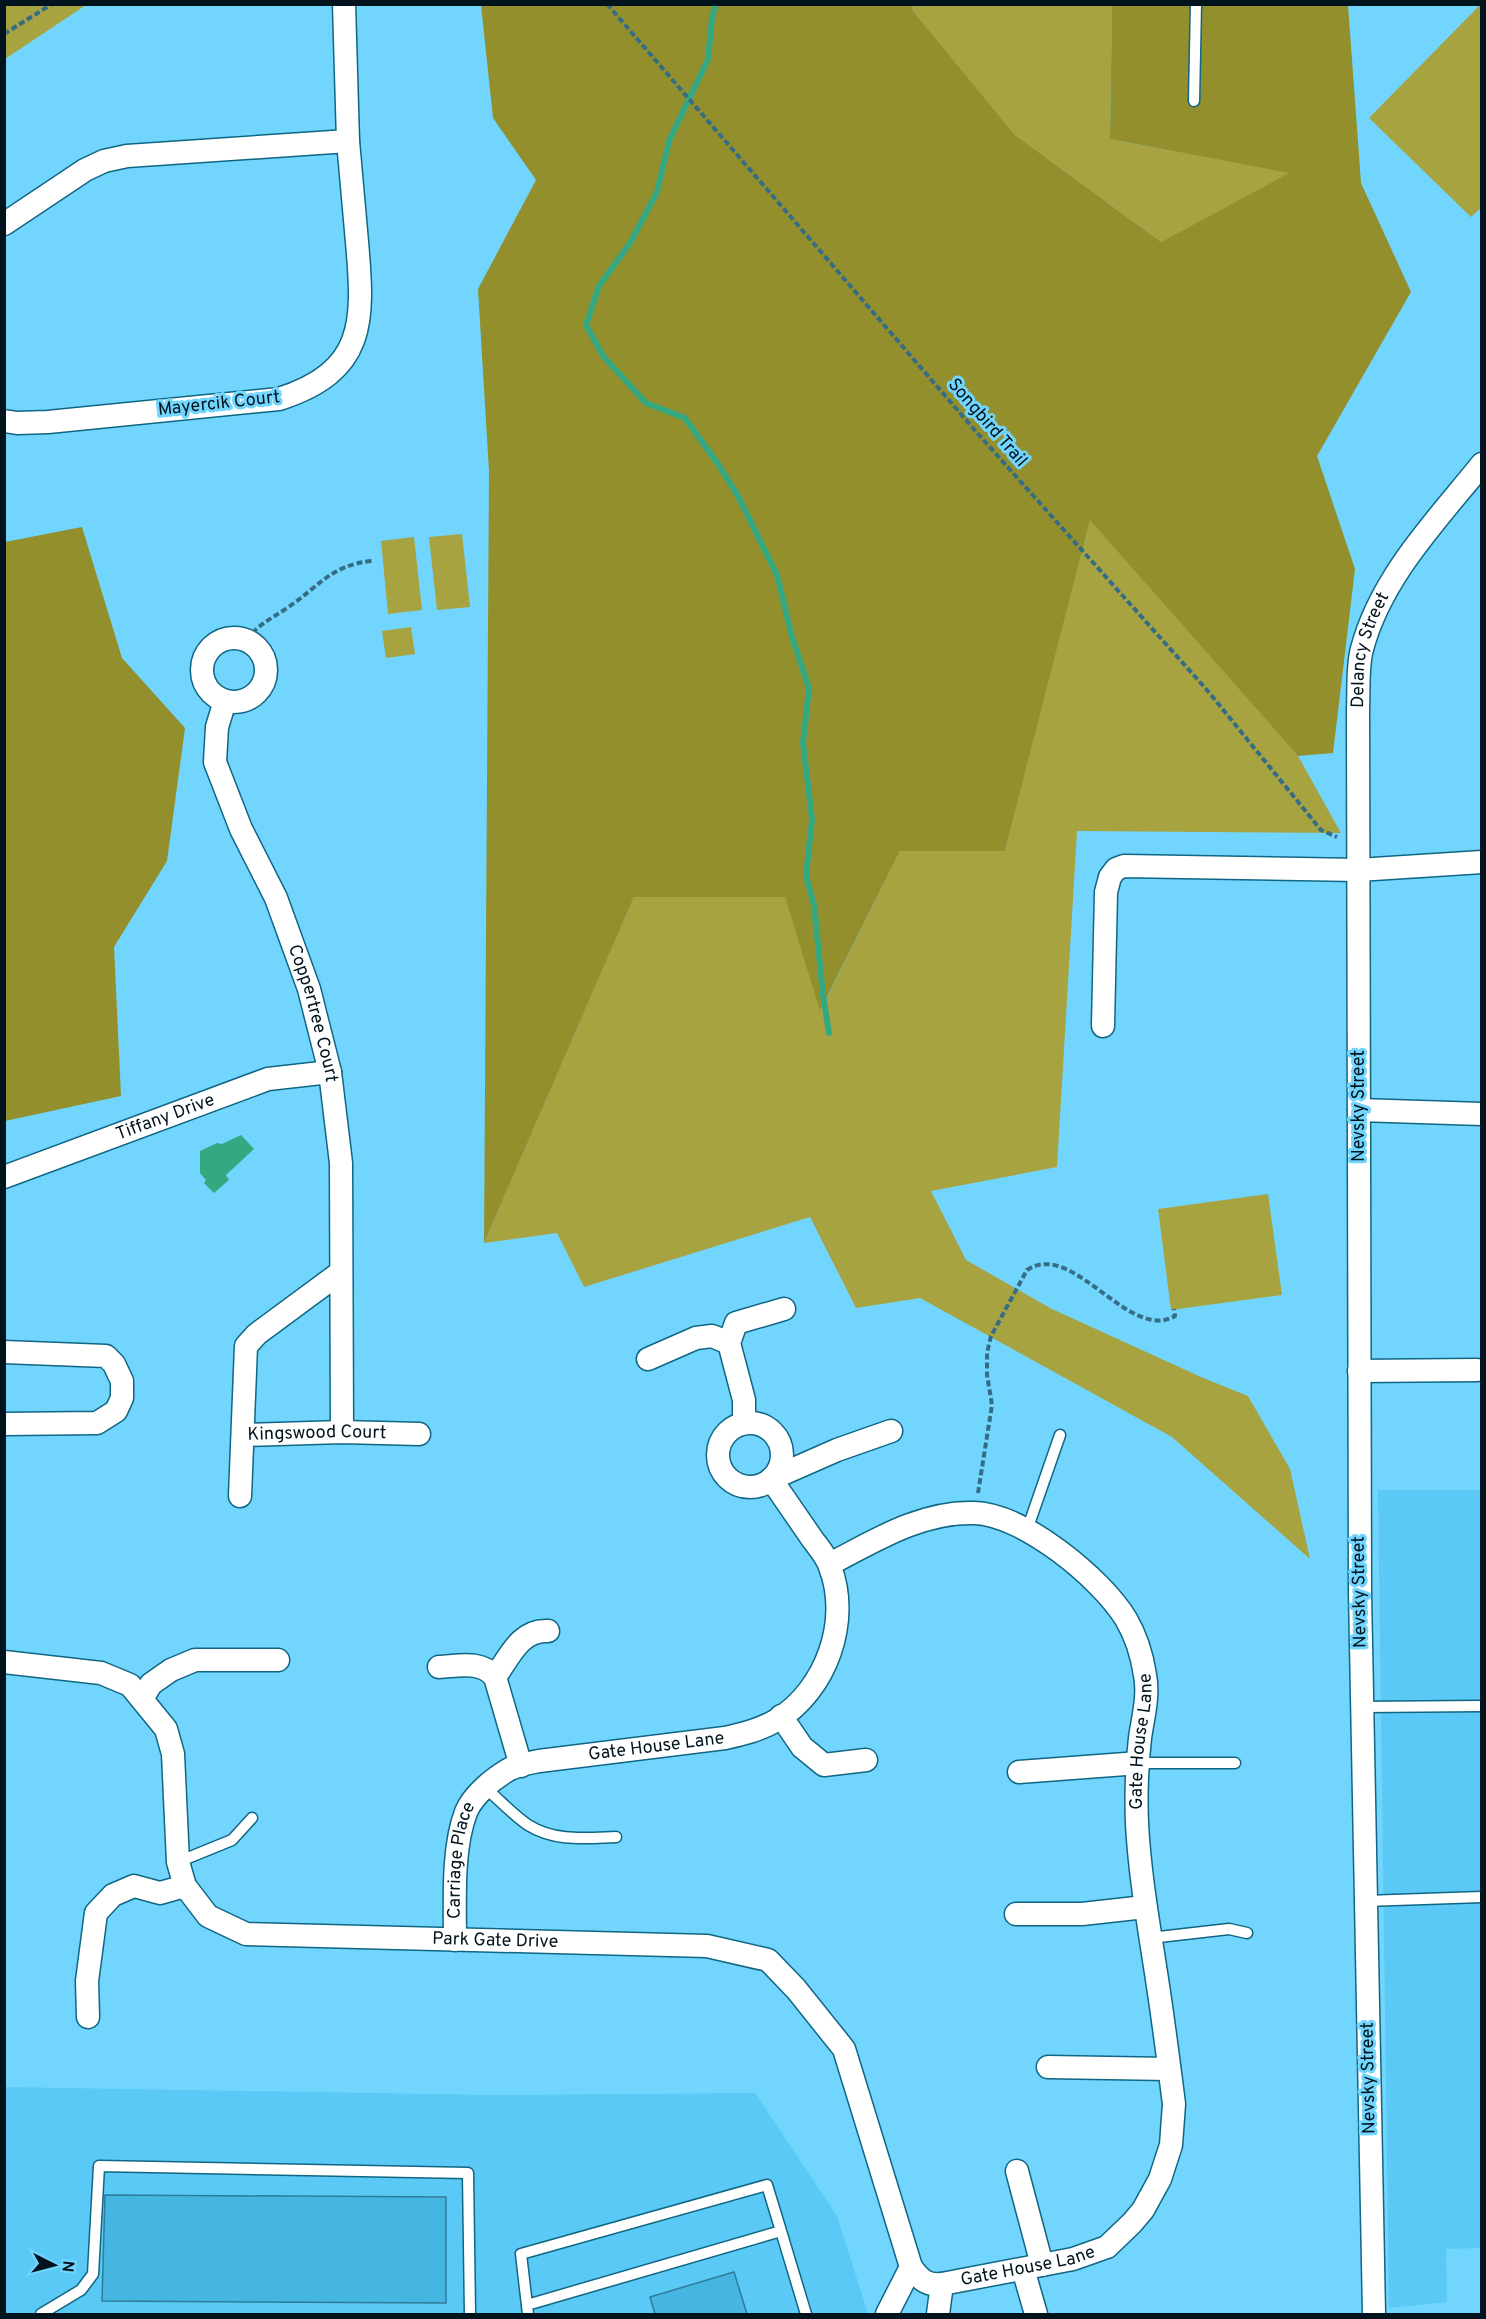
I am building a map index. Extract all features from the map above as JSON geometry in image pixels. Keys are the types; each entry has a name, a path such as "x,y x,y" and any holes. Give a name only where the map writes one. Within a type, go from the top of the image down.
{"street":[{"name":"Mayercik Court","path":"4,421 48,422 279,399 303,391 323,380 339,366 351,346 360,314 362,295 348,141 344,4"},
{"path":"4,224 68,180 104,160 127,156 348,141"},
{"name":"Delancy Street","path":"1358,870 1358,708 1362,650 1379,606 1406,558 1482,464"},
{"path":"237,637 247,640 263,654 266,676 255,694 246,700 225,701 215,697 207,689 203,680 203,658 216,642 237,637"},
{"name":"Coppertree Court","path":"225,701 217,727 215,762 241,829 280,908 309,989 330,1072 341,1162 342,1432"},
{"path":"1103,1026 1105,901 1110,877 1116,869 1124,866 1137,866 1358,870 1482,862"},
{"name":"Nevsky Street","path":"1358,870 1362,1707 1374,2314"},
{"name":"Tiffany Drive","path":"4,1177 268,1079 330,1072"},
{"path":"1359,1110 1482,1114"},
{"name":"Kingswood Court","path":"341,1272 257,1334 246,1346 243,1435 342,1432 419,1434"},
{"path":"744,1423 744,1400 729,1343 736,1323 784,1310"},
{"path":"648,1359 696,1338 712,1336 729,1343"},
{"path":"4,1352 106,1356 114,1364 122,1381 122,1398 116,1411 97,1423 4,1424"},
{"path":"1359,1371 1477,1370"},
{"path":"744,1423 764,1426 773,1432 782,1451 782,1461 778,1471 763,1485 752,1488 732,1482 719,1465 720,1443 734,1427 744,1423"},
{"path":"771,1479 837,1450 891,1431"},
{"path":"240,1496 243,1435"},
{"path":"771,1479 830,1564"},
{"name":"Gate House Lane","path":"484,1787 509,1769 539,1761 725,1738 753,1731 781,1716 799,1702 816,1681 829,1657 836,1631 837,1604 830,1564 896,1529 944,1515 975,1513 1010,1520 1050,1544 1097,1585 1116,1606 1132,1632 1145,1676 1146,1691 1139,1763 1137,1822 1144,1907 1174,2104 1171,2145 1160,2179 1143,2210 1107,2247 1073,2259 942,2284 932,2285 920,2280 911,2267"},
{"path":"495,1677 517,1643 536,1630 548,1631"},
{"path":"142,1699 151,1684 171,1670 195,1660 278,1660"},
{"name":"Park Gate Drive","path":"4,1662 101,1673 130,1685 166,1729 173,1754 178,1862 185,1886 208,1916 246,1934 706,1946 768,1960 796,1989 844,2049 911,2267"},
{"path":"439,1667 479,1665 490,1670 495,1677 521,1766"},
{"path":"781,1716 802,1746 824,1766 866,1760"},
{"path":"1019,1772 1139,1763"},
{"name":"Carriage Place","path":"455,1940 455,1880 459,1842 466,1810 484,1787"},
{"path":"88,2018 87,1981 96,1913 113,1895 134,1886 160,1893 185,1886"},
{"path":"1016,1914 1082,1914 1144,1907"},
{"path":"1048,2067 1169,2069"},
{"path":"1017,2171 1032,2267 1036,2314"},
{"path":"887,2314 911,2267"},
{"path":"938,2314 942,2284"}],"lane":[{"path":"1194,101 1196,4"},
{"path":"1027,1530 1060,1435"},
{"path":"1362,1707 1482,1706"},
{"path":"1139,1763 1235,1763"},
{"path":"484,1787 527,1824 551,1835 570,1838 616,1837"},
{"path":"178,1862 232,1840 252,1818"},
{"path":"1365,1901 1482,1897"},
{"path":"1150,1938 1229,1929 1247,1933"},
{"path":"41,2314 81,2290 93,2274 99,2166 468,2173 470,2314"},
{"path":"781,2231 528,2310 521,2254 767,2185 781,2231 806,2314"}],"path":[{"path":"4,34 52,4"},
{"name":"Songbird Trail","path":"607,4 979,435 1207,690 1321,830 1358,845"},
{"path":"247,640 255,628 289,608 326,576 355,563 372,561"},
{"path":"975,1513 992,1405 987,1375 987,1353 991,1336 999,1319 1027,1270 1037,1264 1046,1263 1084,1280 1136,1314 1153,1320 1168,1320 1174,1316 1174,1309"}],"shaded area":[{"path":"5,4 86,4 86,5 5,59"},
{"path":"481,5 912,5 913,11 1015,135 1161,242 1289,173 1110,139 1112,5 1348,5 1361,183 1411,292 1317,456 1355,569 1333,753 1298,756 1090,520 1005,851 900,851 820,1011 785,897 634,897 484,1243 489,472 478,289 536,180 493,118"},
{"path":"912,5 1112,5 1110,139 1290,173 1161,242 1015,135 913,11"},
{"path":"1480,5 1482,207 1471,217 1369,118"},
{"path":"1090,519 1298,756 1341,833 1077,831 1057,1167 931,1191 966,1260 1052,1309 1248,1396 1290,1469 1310,1559 1172,1437 920,1298 856,1308 810,1217 584,1287 557,1233 484,1243 634,897 785,897 821,1010 900,851 1005,851"},
{"path":"82,527 122,658 185,728 167,861 114,947 121,1096 5,1121 5,542"},
{"path":"462,534 470,607 437,610 429,537"},
{"path":"414,537 422,610 388,614 381,541"},
{"path":"411,627 415,654 386,658 382,631"},
{"path":"241,1135 254,1149 226,1175 229,1180 214,1193 204,1183 206,1180 200,1173 200,1151"},
{"path":"1268,1194 1282,1295 1171,1310 1158,1209"},
{"path":"1378,1490 1482,1490 1481,2248 1446,2249 1447,2302 1389,2308"},
{"path":"4,2087 492,2095 755,2093 837,2216 868,2314 5,2314"}],"building":[{"path":"105,2195 446,2197 446,2303 102,2301"},
{"path":"734,2272 747,2314 655,2314 650,2297"}],"waterway":[{"path":"716,4 712,18 708,59 669,141 657,192 630,243 599,286 586,325 603,356 646,403 685,418 738,496 777,575 792,637 809,688 803,743 812,819 806,876 814,905 829,1033"}]}
